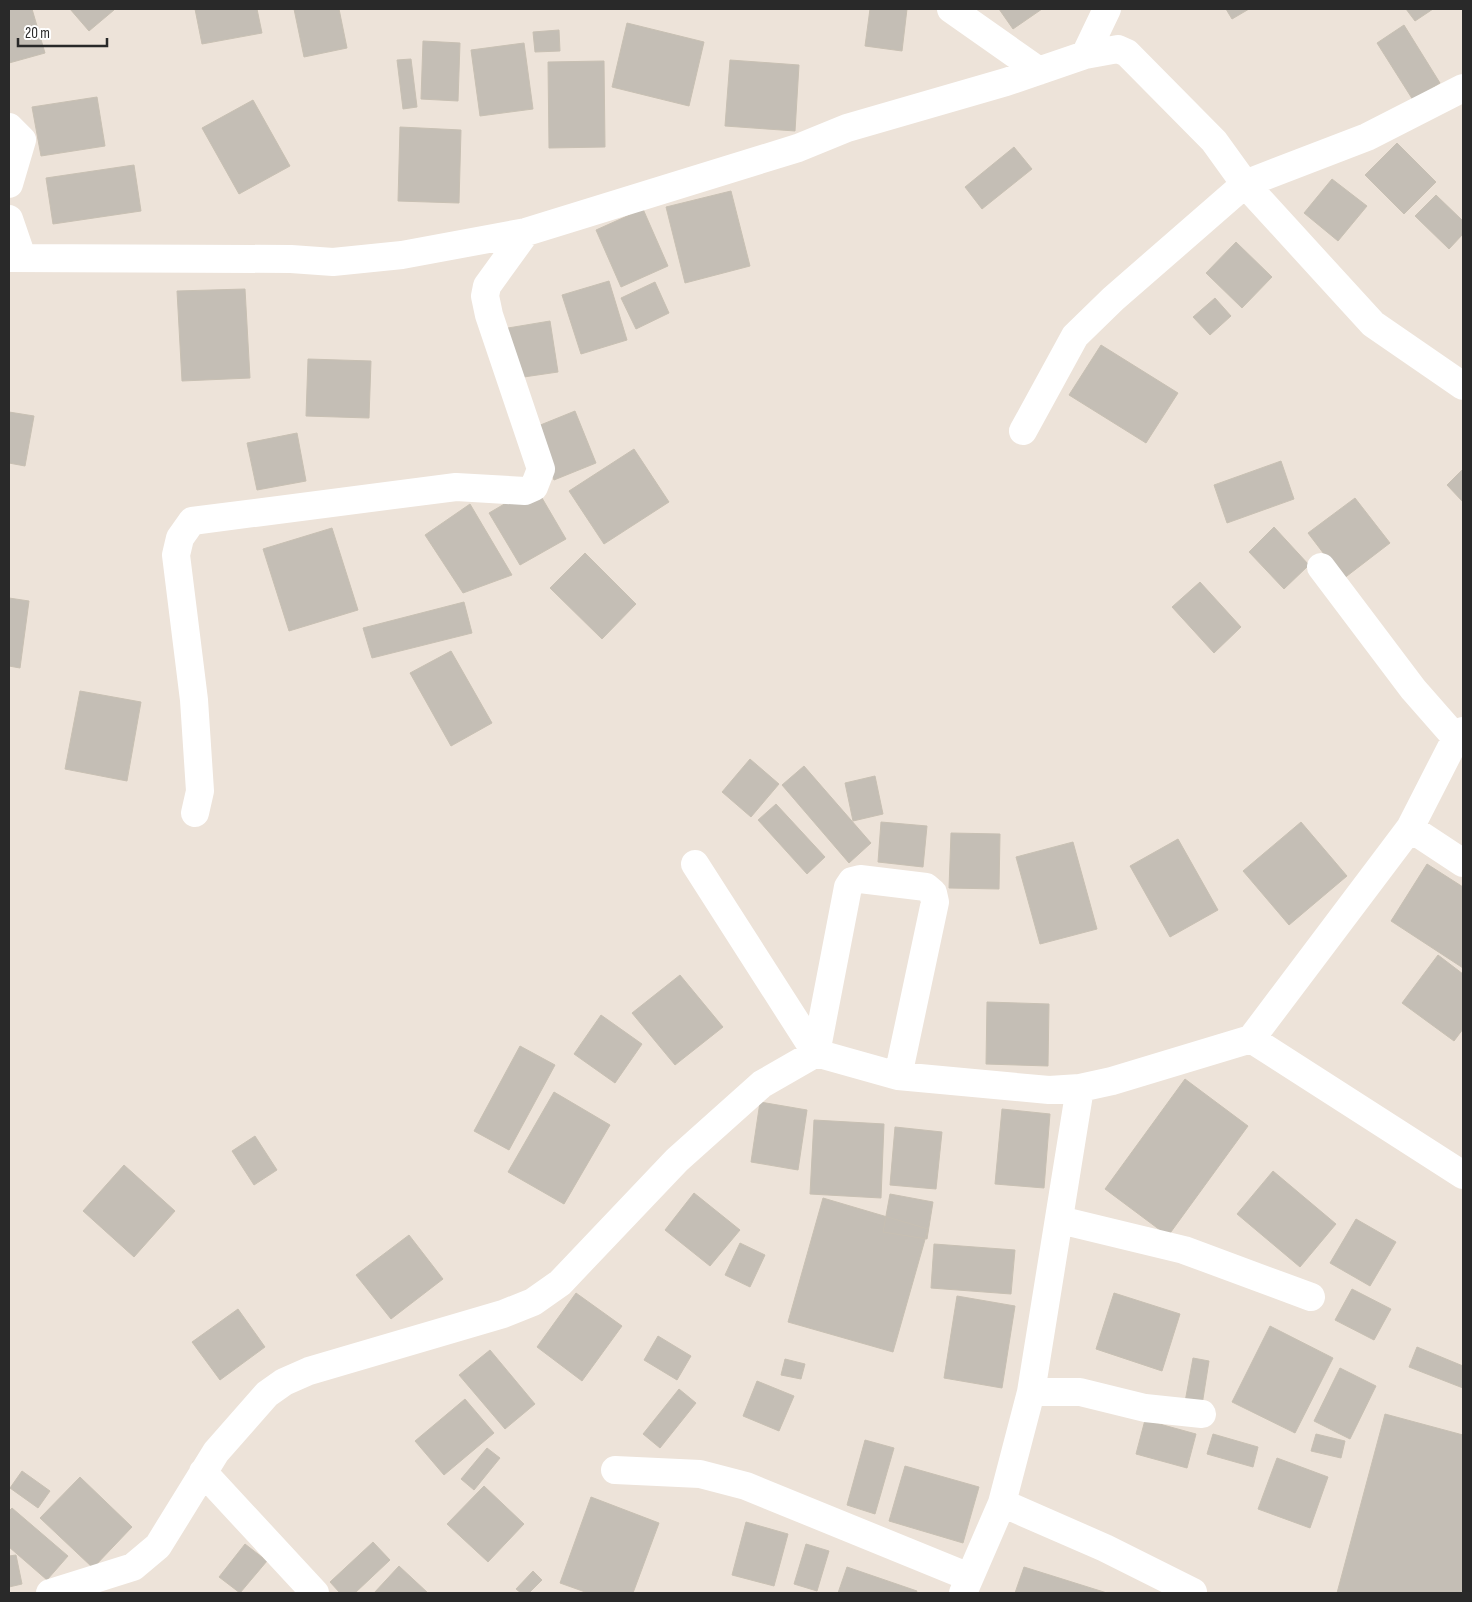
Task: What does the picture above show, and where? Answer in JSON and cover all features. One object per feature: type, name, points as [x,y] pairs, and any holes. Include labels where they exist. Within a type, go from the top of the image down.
[{"type":"street","points":[[951,9],[1039,71]]},
{"type":"street","points":[[1084,55],[1107,9]]},
{"type":"street","points":[[9,219],[16,258],[291,259],[333,262],[402,255],[526,232],[798,148],[847,128],[1039,71],[1084,55],[1118,49],[1127,53],[1214,141],[1246,184],[1373,324],[1463,386]]},
{"type":"street","points":[[1023,431],[1075,336],[1114,299],[1246,184],[1366,137],[1463,88]]},
{"type":"street","points":[[9,127],[22,140],[9,184]]},
{"type":"street","points":[[195,813],[200,791],[194,700],[176,555],[180,538],[192,521],[456,487],[526,491],[534,487],[541,469],[489,315],[485,296],[487,286],[496,271],[509,257],[526,232]]},
{"type":"street","points":[[696,864],[816,1053],[898,1076],[1049,1090],[1080,1088],[1112,1081],[1251,1039],[1410,828],[1460,734],[1413,689],[1321,567]]},
{"type":"street","points":[[1410,828],[1463,863]]},
{"type":"street","points":[[50,1593],[133,1567],[158,1546],[216,1452],[267,1394],[284,1382],[309,1371],[503,1314],[533,1302],[560,1283],[677,1160],[762,1084],[816,1053],[848,887],[852,881],[860,879],[926,887],[933,893],[935,902],[898,1076]]},
{"type":"street","points":[[1251,1039],[1463,1175]]},
{"type":"street","points":[[615,1470],[700,1474],[746,1486],[966,1585],[1002,1503],[1010,1479],[1031,1392],[1080,1088]]},
{"type":"street","points":[[1060,1220],[1184,1250],[1311,1297]]},
{"type":"street","points":[[1031,1392],[1080,1392],[1145,1408],[1202,1414]]},
{"type":"street","points":[[203,1472],[315,1593]]},
{"type":"street","points":[[1002,1503],[1105,1548],[1192,1592]]},
{"type":"building","points":[[9,9],[32,9],[45,53],[9,63]]},
{"type":"building","points":[[70,9],[113,9],[114,10],[89,31]]},
{"type":"building","points":[[195,9],[257,9],[262,33],[202,44]]},
{"type":"building","points":[[294,9],[339,9],[347,48],[304,57]]},
{"type":"building","points":[[870,9],[907,9],[902,51],[865,46]]},
{"type":"building","points":[[999,9],[1042,9],[1013,29]]},
{"type":"building","points":[[1226,9],[1249,9],[1232,19]]},
{"type":"building","points":[[1406,9],[1433,9],[1415,21]]},
{"type":"building","points":[[627,23],[704,42],[689,106],[612,87]]},
{"type":"building","points":[[1404,25],[1440,83],[1413,100],[1377,43]]},
{"type":"building","points":[[559,30],[560,51],[535,52],[533,32]]},
{"type":"building","points":[[423,41],[460,43],[458,101],[421,99]]},
{"type":"building","points":[[524,43],[533,109],[480,116],[471,50]]},
{"type":"building","points":[[411,59],[417,107],[403,109],[397,60]]},
{"type":"building","points":[[730,60],[799,65],[795,131],[725,126]]},
{"type":"building","points":[[604,61],[605,147],[549,148],[548,62]]},
{"type":"building","points":[[97,97],[105,146],[41,156],[32,107]]},
{"type":"building","points":[[253,100],[290,166],[239,194],[202,128]]},
{"type":"building","points":[[400,127],[461,130],[459,203],[398,201]]},
{"type":"building","points":[[1397,143],[1436,182],[1404,214],[1365,175]]},
{"type":"building","points":[[1014,147],[1032,169],[982,209],[965,187]]},
{"type":"building","points":[[134,165],[141,211],[53,224],[46,178]]},
{"type":"building","points":[[1332,179],[1367,206],[1338,241],[1304,213]]},
{"type":"building","points":[[731,191],[750,266],[685,283],[666,207]]},
{"type":"building","points":[[1436,195],[1463,221],[1463,234],[1449,249],[1415,216]]},
{"type":"building","points":[[643,209],[668,266],[621,287],[596,230]]},
{"type":"building","points":[[1236,242],[1272,277],[1242,308],[1206,273]]},
{"type":"building","points":[[609,281],[627,340],[581,354],[562,295]]},
{"type":"building","points":[[655,282],[669,313],[636,329],[621,298]]},
{"type":"building","points":[[245,289],[250,378],[182,381],[177,291]]},
{"type":"building","points":[[1215,298],[1231,316],[1210,335],[1193,317]]},
{"type":"building","points":[[550,321],[558,372],[510,379],[502,329]]},
{"type":"building","points":[[1101,345],[1178,393],[1146,443],[1069,395]]},
{"type":"building","points":[[308,359],[371,361],[369,418],[306,416]]},
{"type":"building","points":[[575,411],[596,463],[554,480],[533,428]]},
{"type":"building","points":[[9,412],[34,416],[25,466],[9,463]]},
{"type":"building","points":[[297,433],[306,481],[257,490],[247,443]]},
{"type":"building","points":[[634,449],[669,502],[604,544],[569,491]]},
{"type":"building","points":[[1281,461],[1294,499],[1227,523],[1214,485]]},
{"type":"building","points":[[1463,469],[1463,502],[1447,485]]},
{"type":"building","points":[[535,486],[566,539],[520,565],[489,513]]},
{"type":"building","points":[[1355,498],[1390,543],[1343,579],[1308,533]]},
{"type":"building","points":[[470,504],[512,575],[463,593],[425,535]]},
{"type":"building","points":[[1274,527],[1309,565],[1284,589],[1249,552]]},
{"type":"building","points":[[332,528],[358,610],[289,631],[263,549]]},
{"type":"building","points":[[585,553],[636,604],[602,639],[550,588]]},
{"type":"building","points":[[1200,582],[1241,627],[1214,653],[1172,607]]},
{"type":"building","points":[[9,598],[29,601],[20,668],[9,666]]},
{"type":"building","points":[[464,602],[472,633],[372,658],[363,628]]},
{"type":"building","points":[[451,651],[492,723],[451,746],[410,673]]},
{"type":"building","points":[[80,691],[141,702],[127,781],[65,769]]},
{"type":"building","points":[[750,759],[779,784],[751,817],[722,792]]},
{"type":"building","points":[[804,766],[871,843],[849,863],[782,785]]},
{"type":"building","points":[[875,776],[883,814],[853,821],[845,783]]},
{"type":"building","points":[[776,804],[825,857],[807,874],[758,820]]},
{"type":"building","points":[[881,822],[927,826],[923,867],[878,862]]},
{"type":"building","points":[[1301,822],[1347,876],[1289,925],[1243,871]]},
{"type":"building","points":[[951,833],[1000,834],[999,889],[949,888]]},
{"type":"building","points":[[1178,839],[1218,910],[1170,937],[1130,866]]},
{"type":"building","points":[[1073,842],[1097,929],[1040,944],[1016,857]]},
{"type":"building","points":[[1427,864],[1463,887],[1463,968],[1391,921]]},
{"type":"building","points":[[1438,955],[1463,974],[1463,1029],[1454,1041],[1402,1003]]},
{"type":"building","points":[[680,975],[723,1027],[675,1065],[632,1013]]},
{"type":"building","points":[[987,1002],[1049,1004],[1048,1066],[986,1064]]},
{"type":"building","points":[[601,1015],[642,1044],[615,1083],[574,1054]]},
{"type":"building","points":[[520,1046],[555,1065],[509,1150],[474,1131]]},
{"type":"building","points":[[1185,1079],[1248,1126],[1168,1236],[1105,1189]]},
{"type":"building","points":[[554,1092],[610,1125],[564,1204],[508,1172]]},
{"type":"building","points":[[760,1102],[807,1110],[798,1170],[751,1162]]},
{"type":"building","points":[[1002,1109],[1050,1114],[1044,1188],[995,1184]]},
{"type":"building","points":[[814,1120],[884,1124],[881,1198],[810,1194]]},
{"type":"building","points":[[895,1127],[942,1132],[936,1189],[890,1185]]},
{"type":"building","points":[[255,1136],[277,1170],[254,1185],[232,1151]]},
{"type":"building","points":[[124,1165],[175,1211],[134,1257],[83,1211]]},
{"type":"building","points":[[1273,1171],[1336,1224],[1300,1267],[1237,1214]]},
{"type":"building","points":[[694,1193],[740,1230],[710,1266],[665,1230]]},
{"type":"building","points":[[890,1194],[933,1202],[927,1239],[883,1232]]},
{"type":"building","points":[[823,1198],[928,1229],[893,1352],[788,1322]]},
{"type":"building","points":[[1356,1219],[1396,1242],[1370,1286],[1330,1263]]},
{"type":"building","points":[[409,1235],[443,1279],[391,1319],[356,1275]]},
{"type":"building","points":[[740,1243],[765,1255],[750,1287],[725,1275]]},
{"type":"building","points":[[934,1244],[1015,1250],[1011,1294],[931,1288]]},
{"type":"building","points":[[1352,1289],[1391,1309],[1374,1340],[1335,1320]]},
{"type":"building","points":[[576,1293],[622,1326],[582,1381],[537,1347]]},
{"type":"building","points":[[1114,1293],[1180,1314],[1162,1371],[1096,1349]]},
{"type":"building","points":[[957,1296],[1015,1306],[1002,1388],[944,1378]]},
{"type":"building","points":[[238,1309],[265,1347],[220,1380],[192,1342]]},
{"type":"building","points":[[1270,1326],[1333,1358],[1295,1433],[1232,1402]]},
{"type":"building","points":[[658,1336],[691,1356],[677,1380],[644,1360]]},
{"type":"building","points":[[1417,1347],[1463,1366],[1463,1388],[1409,1367]]},
{"type":"building","points":[[490,1350],[535,1404],[505,1429],[459,1375]]},
{"type":"building","points":[[1193,1358],[1209,1361],[1202,1405],[1185,1402]]},
{"type":"building","points":[[785,1359],[805,1364],[801,1379],[781,1375]]},
{"type":"building","points":[[1340,1368],[1376,1386],[1350,1439],[1314,1421]]},
{"type":"building","points":[[757,1381],[794,1396],[779,1431],[743,1416]]},
{"type":"building","points":[[679,1389],[696,1403],[660,1448],[643,1434]]},
{"type":"building","points":[[465,1399],[494,1433],[444,1475],[415,1441]]},
{"type":"building","points":[[1385,1414],[1463,1435],[1463,1593],[1337,1593]]},
{"type":"building","points":[[1145,1420],[1196,1434],[1187,1468],[1136,1454]]},
{"type":"building","points":[[1213,1434],[1258,1447],[1253,1467],[1207,1454]]},
{"type":"building","points":[[1316,1434],[1345,1441],[1341,1458],[1311,1451]]},
{"type":"building","points":[[865,1440],[894,1448],[875,1514],[847,1505]]},
{"type":"building","points":[[487,1448],[500,1458],[474,1490],[461,1479]]},
{"type":"building","points":[[1277,1458],[1328,1477],[1310,1528],[1258,1509]]},
{"type":"building","points":[[905,1466],[979,1487],[963,1543],[889,1521]]},
{"type":"building","points":[[22,1471],[50,1491],[38,1508],[10,1488]]},
{"type":"building","points":[[80,1477],[132,1527],[93,1568],[40,1518]]},
{"type":"building","points":[[484,1486],[524,1524],[488,1562],[447,1524]]},
{"type":"building","points":[[591,1497],[659,1523],[633,1593],[588,1593],[560,1583]]},
{"type":"building","points":[[12,1508],[68,1556],[47,1580],[9,1547],[9,1511]]},
{"type":"building","points":[[746,1522],[788,1534],[774,1586],[732,1575]]},
{"type":"building","points":[[373,1542],[390,1560],[355,1593],[340,1593],[330,1582]]},
{"type":"building","points":[[245,1544],[267,1561],[240,1593],[219,1577]]},
{"type":"building","points":[[806,1544],[829,1551],[817,1591],[794,1584]]},
{"type":"building","points":[[16,1555],[22,1584],[9,1587],[9,1556]]},
{"type":"building","points":[[399,1566],[428,1593],[374,1593]]},
{"type":"building","points":[[847,1567],[917,1591],[916,1593],[838,1593]]},
{"type":"building","points":[[1024,1567],[1107,1593],[1015,1593]]},
{"type":"building","points":[[533,1571],[542,1580],[529,1593],[521,1593],[516,1589]]}]
